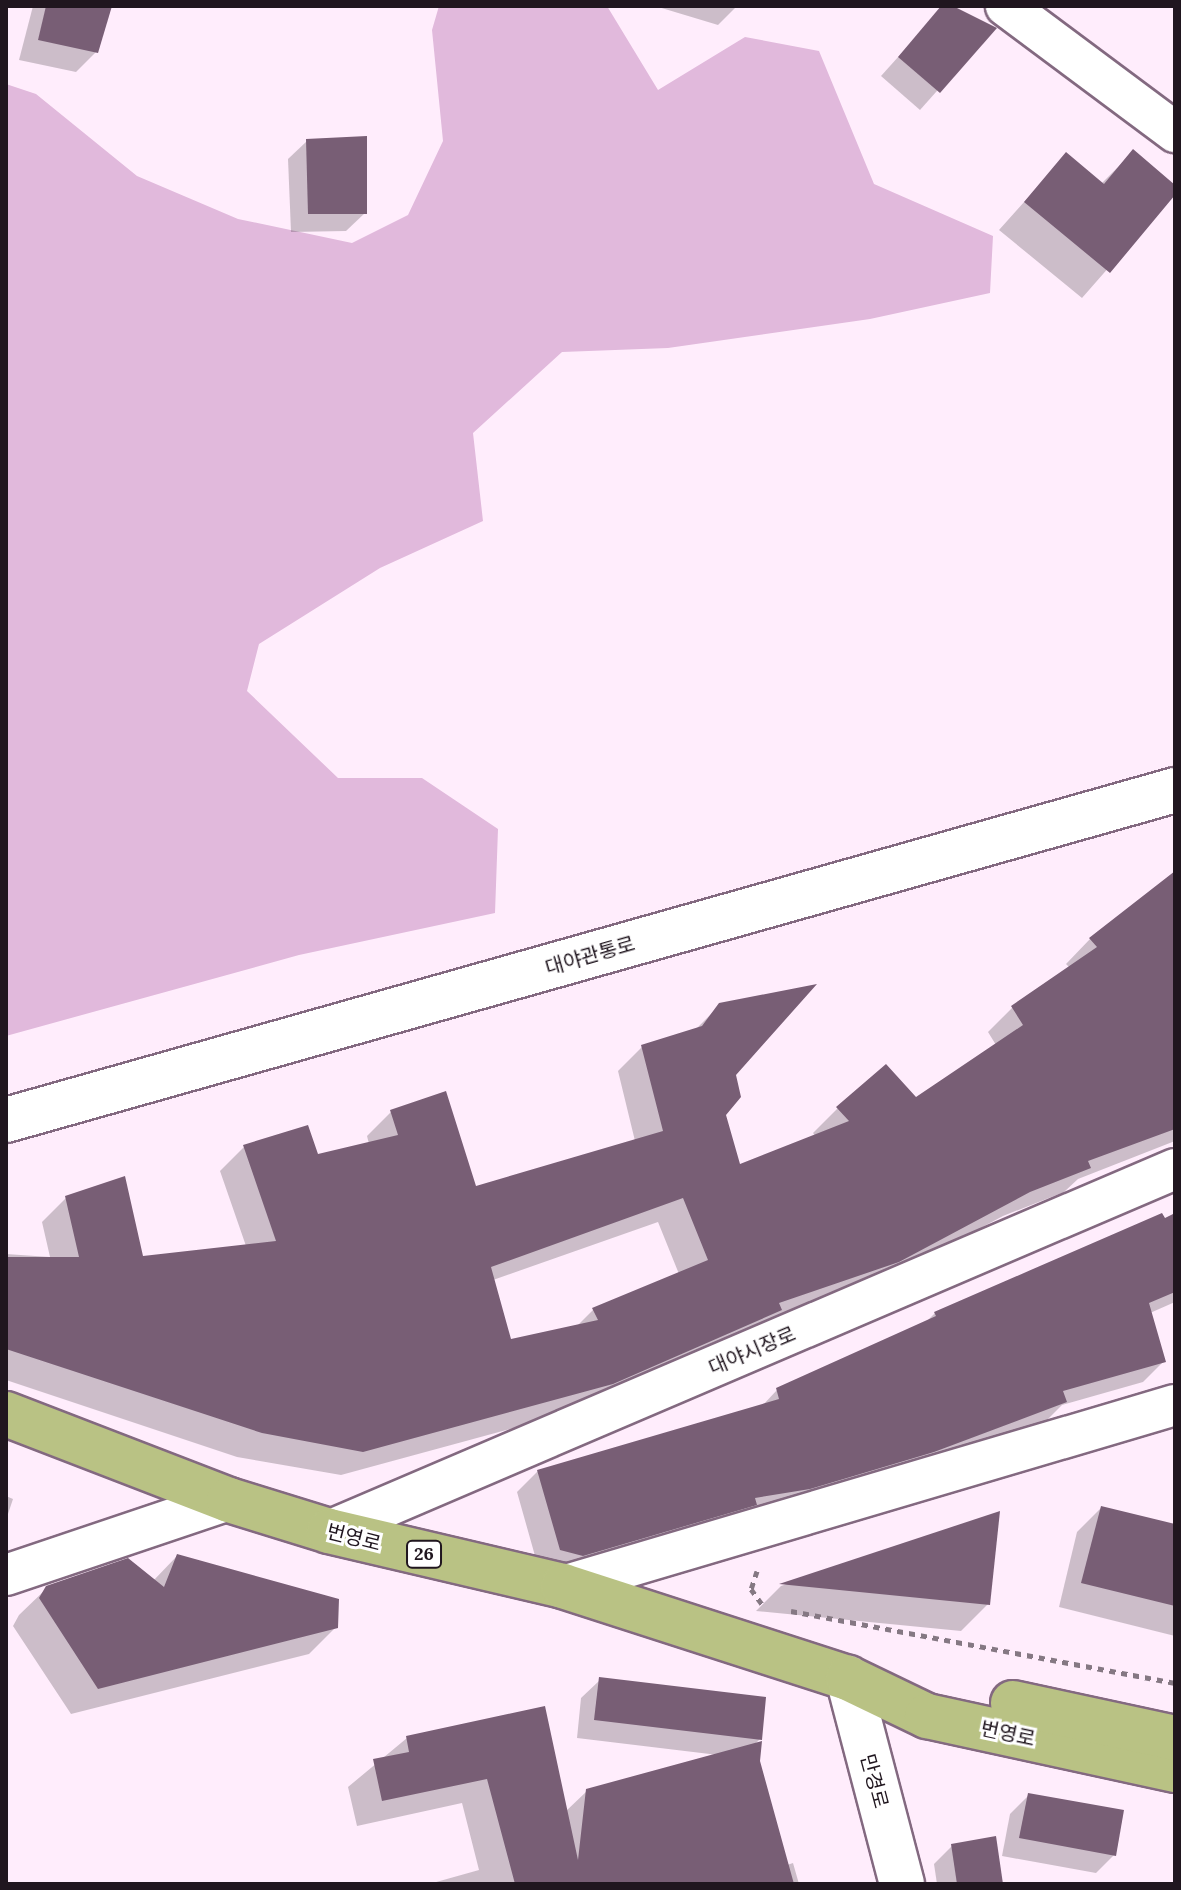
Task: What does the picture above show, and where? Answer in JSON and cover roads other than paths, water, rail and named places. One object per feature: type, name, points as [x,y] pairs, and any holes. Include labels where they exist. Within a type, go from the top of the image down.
[{"type":"main road","name":"대야관통로","points":[[6,1120],[1175,790]]},
{"type":"main road","name":"번영로","points":[[6,1414],[229,1500],[329,1531],[563,1586],[848,1678],[927,1716],[1175,1770]]},
{"type":"main road","name":"번영로","points":[[848,1678],[938,1687],[1175,1738]]},
{"type":"main road","name":"만경로","points":[[848,1678],[902,1884]]},
{"type":"street","points":[[1006,6],[1175,132]]},
{"type":"street","name":"대야시장로","points":[[329,1531],[1175,1169]]},
{"type":"street","points":[[563,1586],[1175,1405]]},
{"type":"street","points":[[6,1575],[229,1500]]}]
